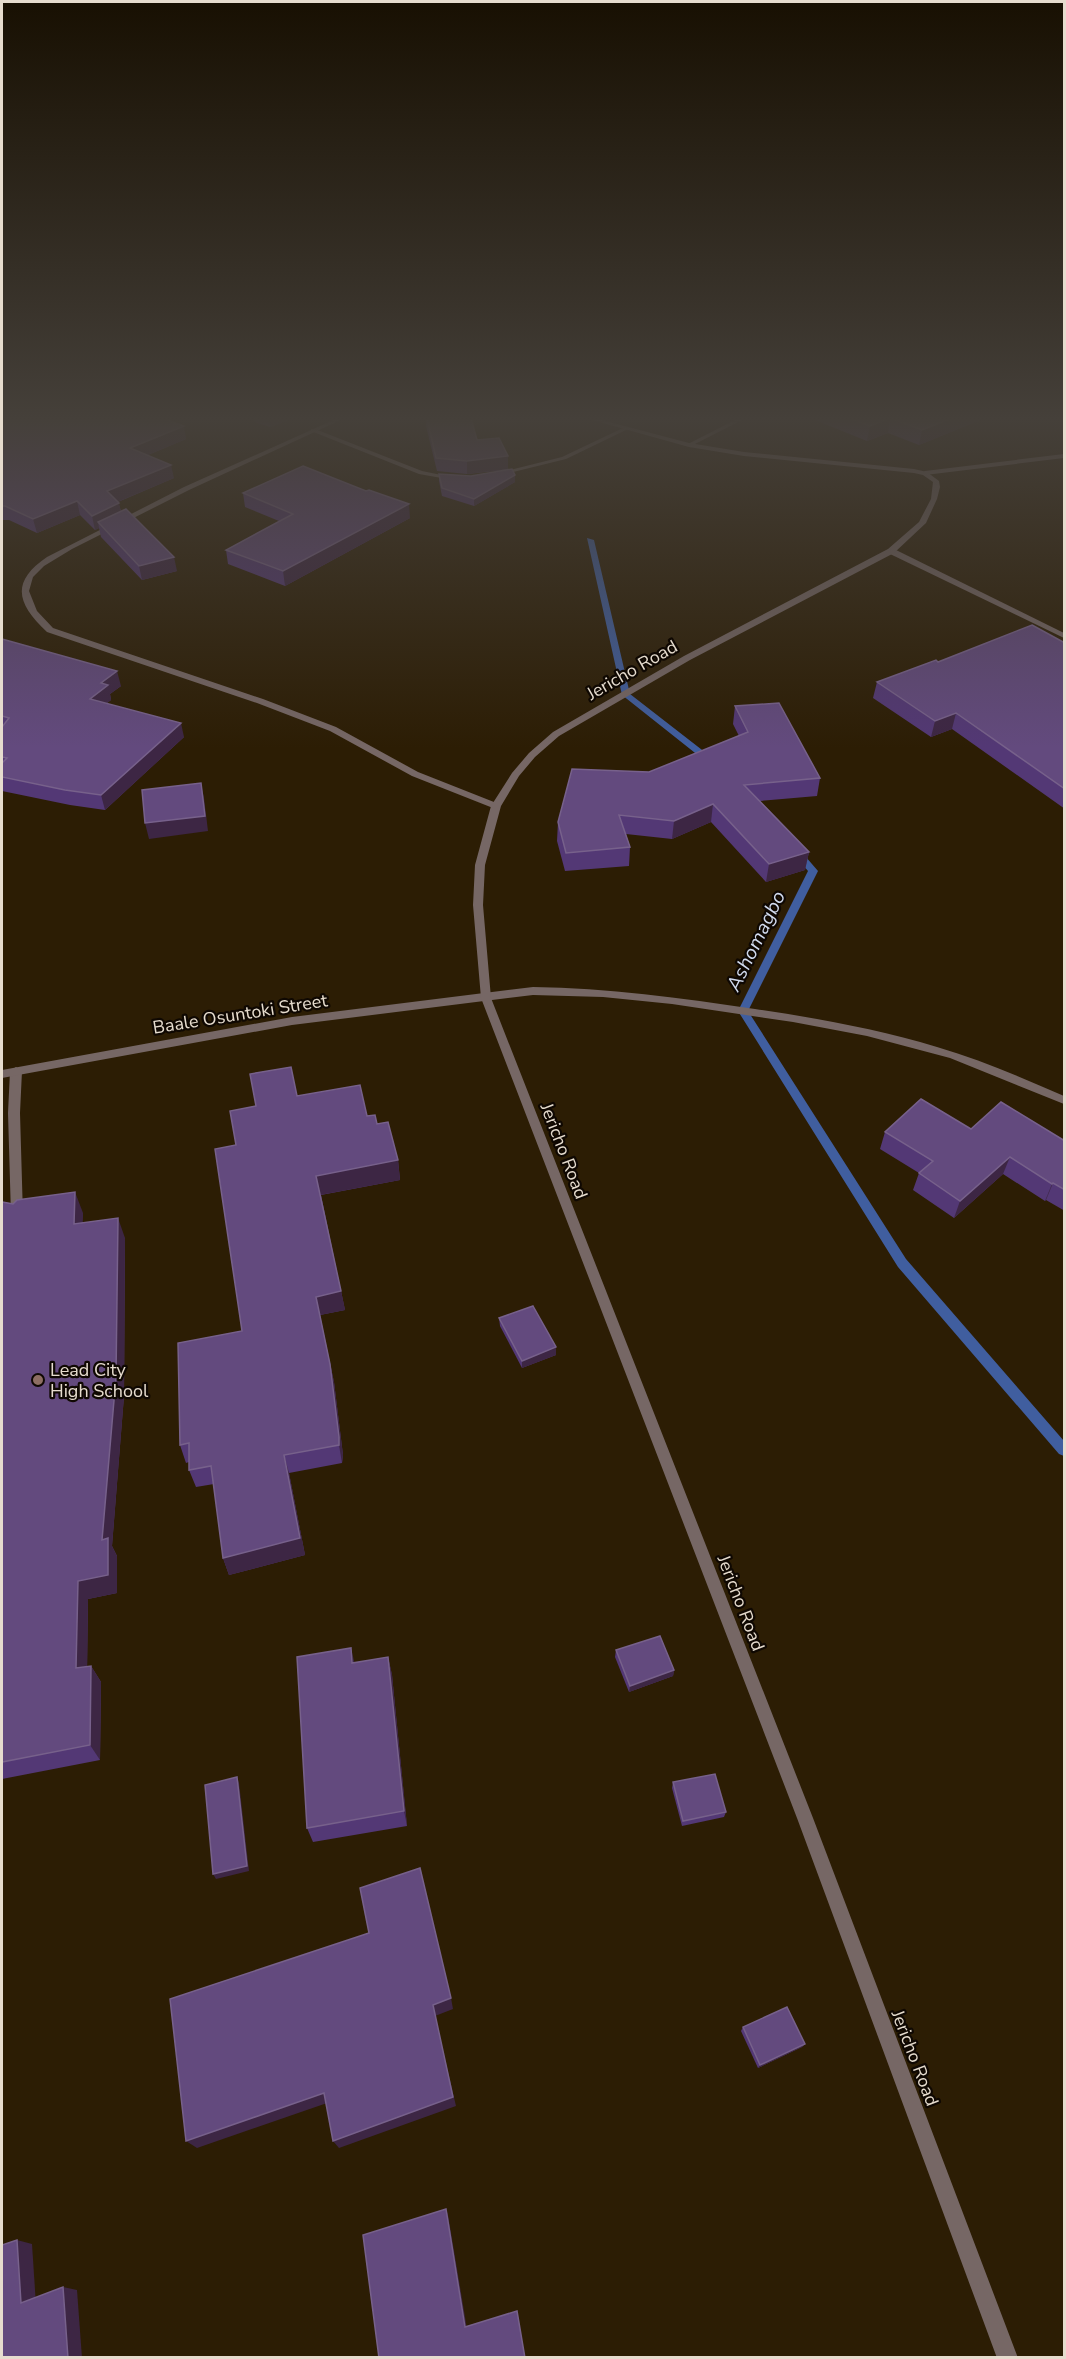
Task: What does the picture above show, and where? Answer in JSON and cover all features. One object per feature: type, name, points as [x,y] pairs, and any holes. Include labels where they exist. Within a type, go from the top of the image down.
[{"type":"street","points":[[110,528],[40,566],[30,575],[25,588],[27,602],[38,620],[50,630],[238,693],[333,729],[415,774],[496,806]]},
{"type":"street","name":"Jericho Road","points":[[916,528],[891,551],[687,658],[556,734],[521,768],[496,806],[480,865],[477,905],[486,998],[792,1785],[1008,2358]]},
{"type":"street","points":[[891,551],[1065,636]]},
{"type":"street","name":"Baale Osuntoki Street","points":[[2,1074],[292,1021],[533,991],[569,991],[665,999],[835,1026],[916,1045],[1001,1072],[1065,1100]]},
{"type":"street","points":[[16,1071],[14,1113],[18,1220]]},
{"type":"building","points":[[104,528],[145,528],[174,557],[139,566]]},
{"type":"building","points":[[267,528],[364,528],[283,571],[226,550]]},
{"type":"building","points":[[1032,625],[1065,643],[1065,789],[956,713],[935,721],[877,682],[936,660],[938,662]]},
{"type":"building","points":[[2,639],[117,671],[101,683],[108,685],[90,699],[181,723],[101,795],[2,777],[2,763],[7,758],[2,757],[2,727],[9,718],[2,716]]},
{"type":"building","points":[[779,703],[820,778],[744,785],[809,852],[769,864],[713,804],[674,821],[619,815],[630,847],[566,853],[558,822],[572,769],[649,772],[748,732],[735,706]]},
{"type":"building","points":[[201,783],[205,816],[145,823],[142,790]]},
{"type":"building","points":[[291,1067],[297,1096],[360,1085],[367,1116],[375,1115],[377,1124],[388,1122],[398,1160],[316,1176],[341,1291],[316,1297],[330,1364],[339,1445],[284,1455],[300,1538],[223,1558],[211,1466],[189,1470],[189,1443],[180,1445],[178,1343],[242,1331],[215,1149],[236,1145],[230,1111],[256,1106],[250,1074]]},
{"type":"building","points":[[921,1099],[971,1129],[1001,1102],[1065,1141],[1065,1190],[1010,1157],[960,1201],[919,1173],[933,1161],[885,1132]]},
{"type":"building","points":[[75,1192],[74,1224],[118,1218],[116,1377],[102,1540],[108,1538],[108,1575],[78,1581],[76,1668],[91,1666],[90,1745],[2,1762],[2,1202],[13,1204],[17,1200]]},
{"type":"building","points":[[533,1306],[556,1347],[522,1361],[499,1318]]},
{"type":"building","points":[[660,1636],[674,1670],[630,1686],[616,1650]]},
{"type":"building","points":[[351,1648],[352,1663],[388,1657],[404,1811],[307,1828],[297,1657]]},
{"type":"building","points":[[715,1774],[726,1812],[683,1821],[673,1782]]},
{"type":"building","points":[[237,1777],[247,1866],[213,1874],[205,1785]]},
{"type":"building","points":[[420,1868],[451,1998],[433,2005],[453,2097],[333,2141],[324,2093],[186,2141],[170,1999],[369,1933],[360,1888]]},
{"type":"building","points":[[787,2007],[805,2044],[760,2065],[743,2027]]},
{"type":"building","points":[[446,2209],[465,2327],[517,2311],[525,2358],[379,2358],[363,2235]]},
{"type":"building","points":[[17,2240],[21,2303],[63,2287],[68,2358],[2,2358],[2,2245]]},
{"type":"waterway","name":"Ashomagbo","points":[[590,540],[626,695],[712,762]]},
{"type":"waterway","name":"Ashomagbo","points":[[796,851],[813,871],[743,1011],[902,1263],[1064,1450]]},
{"type":"place","name":"Lead City High School","points":[[38,1380]]}]
